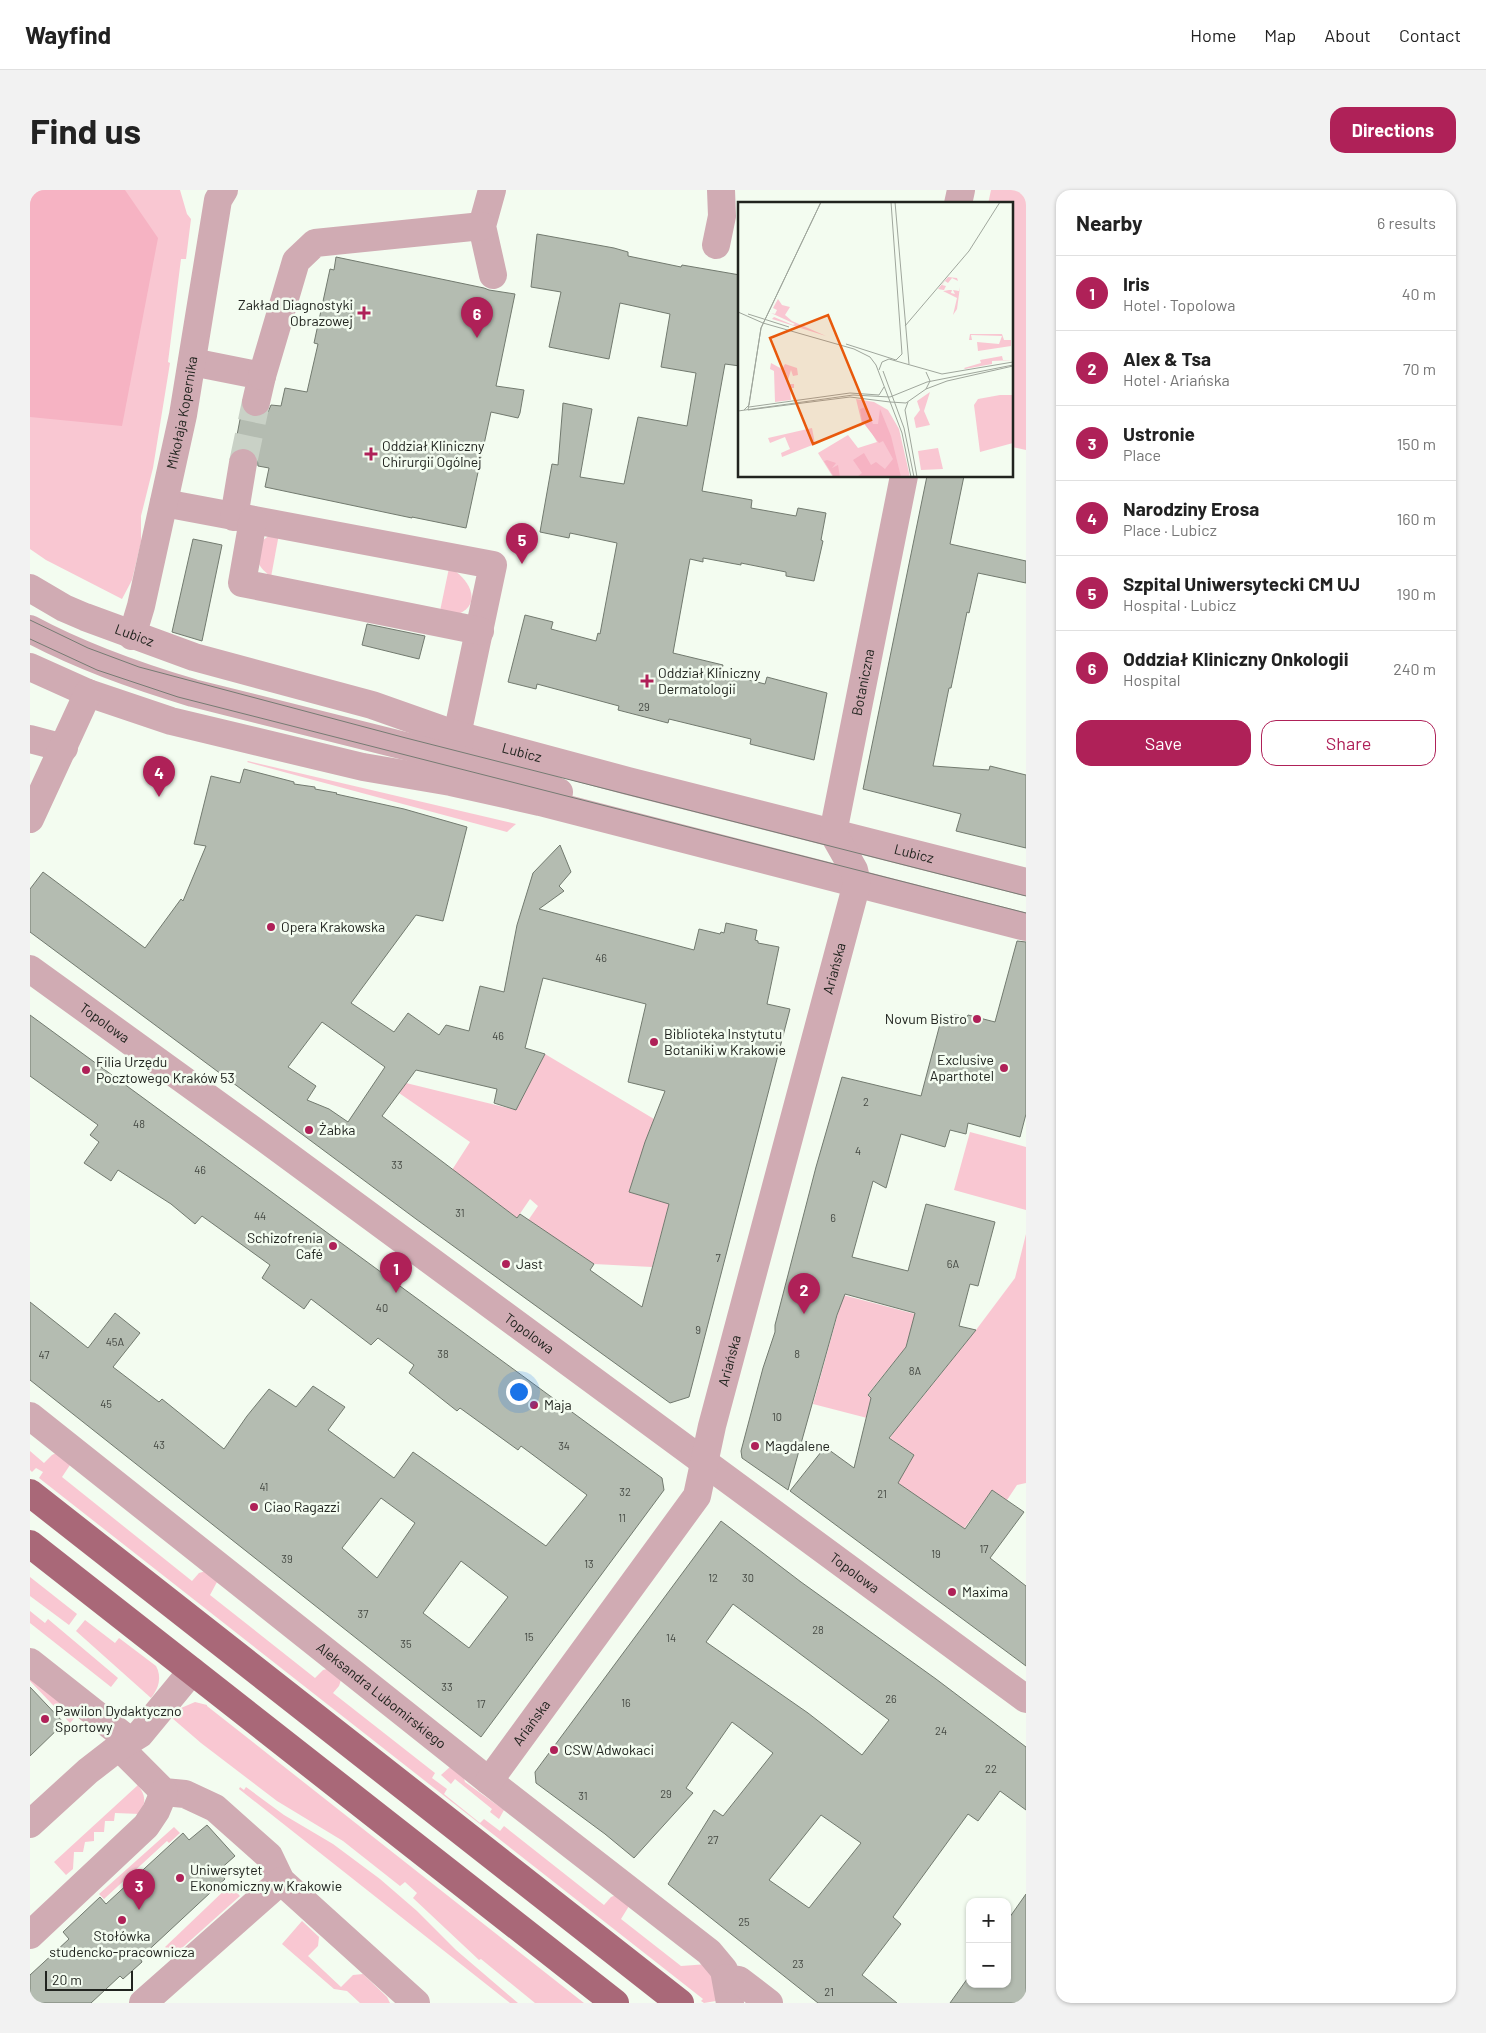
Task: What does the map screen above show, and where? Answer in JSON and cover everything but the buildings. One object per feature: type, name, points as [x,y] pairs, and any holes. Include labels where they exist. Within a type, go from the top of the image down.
[{"type":"main road","points":[[30,1492],[680,2003]]},
{"type":"main road","points":[[30,1544],[615,2003]]},
{"type":"street","name":"Mikołaja Kopernika","points":[[132,636],[142,606],[164,503],[192,362],[218,200],[224,190]]},
{"type":"street","points":[[492,190],[482,226],[493,275]]},
{"type":"street","points":[[716,246],[722,216],[721,190]]},
{"type":"street","points":[[256,402],[296,261],[315,243],[482,226]]},
{"type":"street","points":[[192,362],[262,376]]},
{"type":"street","points":[[243,463],[242,583],[480,631]]},
{"type":"street","name":"Botaniczna","points":[[833,833],[904,478]]},
{"type":"street","points":[[164,503],[493,565],[457,735]]},
{"type":"street","name":"Lubicz","points":[[30,588],[64,608],[132,636],[194,657],[372,705],[457,735],[628,781],[1026,882]]},
{"type":"street","points":[[30,629],[106,665],[193,693],[505,771],[677,837]]},
{"type":"street","points":[[30,667],[88,693],[181,723],[363,767],[475,787],[1026,927]]},
{"type":"street","points":[[30,819],[88,693]]},
{"type":"street","points":[[30,739],[64,748]]},
{"type":"street","points":[[505,771],[628,781]]},
{"type":"street","points":[[833,833],[854,870],[857,883]]},
{"type":"street","name":"Ariańska","points":[[489,1781],[697,1496],[704,1462],[857,883]]},
{"type":"street","name":"Topolowa","points":[[30,969],[256,1132],[1026,1700]]},
{"type":"street","name":"Aleksandra Lubomirskiego","points":[[30,1416],[489,1781],[709,1952],[722,1966],[728,1991]]},
{"type":"street","points":[[30,1662],[124,1744],[164,1792],[185,1794],[215,1808],[270,1856],[281,1881],[416,2003]]},
{"type":"street","points":[[30,1824],[88,1771],[140,1734],[192,1671]]},
{"type":"street","points":[[30,1935],[146,1826],[156,1811],[164,1792]]},
{"type":"street","points":[[143,2003],[281,1881]]},
{"type":"street","name":"Aleksandra Lubomirskiego","points":[[728,1991],[739,1980],[769,2003]]},
{"type":"shaded area","points":[[30,190],[180,190],[187,214],[191,219],[186,259],[181,259],[168,362],[170,363],[153,468],[141,516],[141,542],[132,580],[122,599],[46,560],[30,549]]},
{"type":"shaded area","points":[[30,190],[125,190],[158,238],[122,426],[30,417]]},
{"type":"shaded area","points":[[991,190],[1026,190],[1026,450],[1014,447],[1014,202],[988,202]]},
{"type":"shaded area","points":[[279,534],[271,577],[262,569],[258,562],[259,543],[270,535]]},
{"type":"shaded area","points":[[449,568],[467,583],[472,597],[466,609],[458,614],[440,611]]},
{"type":"shaded area","points":[[248,761],[516,824],[507,832]]},
{"type":"shaded area","points":[[545,1054],[654,1119],[629,1192],[669,1204],[652,1267],[594,1264],[527,1222],[538,1206],[530,1199],[517,1218],[452,1170],[470,1142],[399,1093],[406,1083],[516,1110]]},
{"type":"shaded area","points":[[970,1132],[1026,1147],[1026,1210],[954,1190]]},
{"type":"shaded area","points":[[1026,1234],[1026,1483],[1017,1485],[1007,1500],[992,1490],[963,1530],[890,1477],[908,1466],[914,1455],[890,1438],[898,1426],[813,1404],[843,1295],[915,1314],[910,1342],[907,1342],[906,1347],[868,1394],[876,1402],[876,1405],[909,1414],[1015,1278]]},
{"type":"shaded area","points":[[30,1451],[44,1463],[58,1452],[70,1465],[62,1477],[192,1581],[199,1573],[206,1571],[217,1582],[210,1595],[315,1678],[323,1670],[327,1669],[341,1680],[333,1693],[435,1773],[432,1778],[447,1789],[444,1794],[480,1823],[484,1819],[500,1831],[504,1826],[604,1905],[611,1897],[616,1895],[629,1906],[621,1919],[681,1966],[708,1964],[711,1967],[716,2001],[704,2003],[701,2001],[703,1999],[39,1478],[43,1472],[36,1468],[32,1472],[30,1470]]},
{"type":"shaded area","points":[[30,1577],[77,1614],[69,1625],[30,1596]]},
{"type":"shaded area","points":[[30,1611],[45,1623],[48,1619],[118,1678],[111,1687],[30,1623]]},
{"type":"shaded area","points":[[85,1620],[115,1643],[119,1638],[156,1666],[159,1682],[151,1698],[76,1631]]},
{"type":"shaded area","points":[[30,1671],[80,1712],[70,1723],[30,1681]]},
{"type":"shaded area","points":[[195,1702],[207,1705],[584,2003],[535,2003],[481,1959],[479,1960],[413,1898],[417,1893],[405,1882],[400,1886],[343,1841],[277,1801],[201,1743],[172,1718],[181,1708]]},
{"type":"shaded area","points":[[450,1767],[463,1775],[465,1782],[504,1810],[499,1819],[490,1812],[492,1809],[455,1779],[451,1784],[441,1775]]},
{"type":"shaded area","points":[[138,1785],[143,1792],[144,1799],[140,1814],[115,1813],[114,1821],[105,1821],[104,1832],[94,1832],[94,1841],[85,1842],[83,1852],[74,1852],[73,1869],[66,1875],[54,1862]]},
{"type":"shaded area","points":[[240,1787],[244,1790],[246,1787],[284,1815],[333,1844],[380,1879],[417,1911],[456,1950],[518,2003],[510,2003],[239,1789]]},
{"type":"shaded area","points":[[174,1827],[180,1833],[169,1843],[167,1841],[104,1899],[99,1894]]},
{"type":"shaded area","points":[[230,1885],[240,1896],[173,1956],[165,1947]]},
{"type":"shaded area","points":[[302,1921],[319,1937],[318,1946],[308,1956],[341,1987],[353,1975],[363,1974],[387,1997],[390,2003],[360,2003],[347,1991],[334,1989],[282,1944]]},
{"type":"tunnel","points":[[243,463],[256,402]]},
{"type":"tram line","points":[[30,620],[88,648],[139,667],[406,738],[1026,896]]},
{"type":"tram line","points":[[30,639],[97,670],[178,697],[1026,913]]},
{"type":"place","name":"Zakład Diagnostyki Obrazowej","points":[[364,313]]},
{"type":"place","name":"Oddział Kliniczny Onkologii","points":[[477,338]]},
{"type":"place","name":"Oddział Kliniczny Chirurgii Ogólnej","points":[[371,454]]},
{"type":"place","name":"Szpital Uniwersytecki CM UJ","points":[[522,564]]},
{"type":"place","name":"Oddział Kliniczny Dermatologii","points":[[647,681]]},
{"type":"place","name":"Narodziny Erosa","points":[[159,797]]},
{"type":"place","name":"Opera Krakowska","points":[[271,927]]},
{"type":"place","name":"Novum Bistro","points":[[977,1019]]},
{"type":"place","name":"Biblioteka Instytutu Botaniki w Krakowie","points":[[654,1042]]},
{"type":"place","name":"Exclusive Aparthotel","points":[[1004,1068]]},
{"type":"place","name":"Filia Urzędu Pocztowego Kraków 53","points":[[86,1070]]},
{"type":"place","name":"Żabka","points":[[309,1130]]},
{"type":"place","name":"Schizofrenia Café","points":[[333,1246]]},
{"type":"place","name":"Jast","points":[[506,1264]]},
{"type":"place","name":"Iris","points":[[396,1293]]},
{"type":"place","name":"Alex & Tsa","points":[[804,1314]]},
{"type":"place","name":"Maja","points":[[534,1405]]},
{"type":"place","name":"Magdalene","points":[[755,1446]]},
{"type":"place","name":"Ciao Ragazzi","points":[[254,1507]]},
{"type":"place","name":"Maxima","points":[[952,1592]]},
{"type":"place","name":"Pawilon Dydaktyczno Sportowy","points":[[45,1719]]},
{"type":"place","name":"CSW Adwokaci","points":[[554,1750]]},
{"type":"place","name":"Uniwersytet Ekonomiczny w Krakowie","points":[[180,1878]]},
{"type":"place","name":"Ustronie","points":[[139,1910]]},
{"type":"place","name":"Stołówka studencko-pracownicza","points":[[122,1920]]}]
